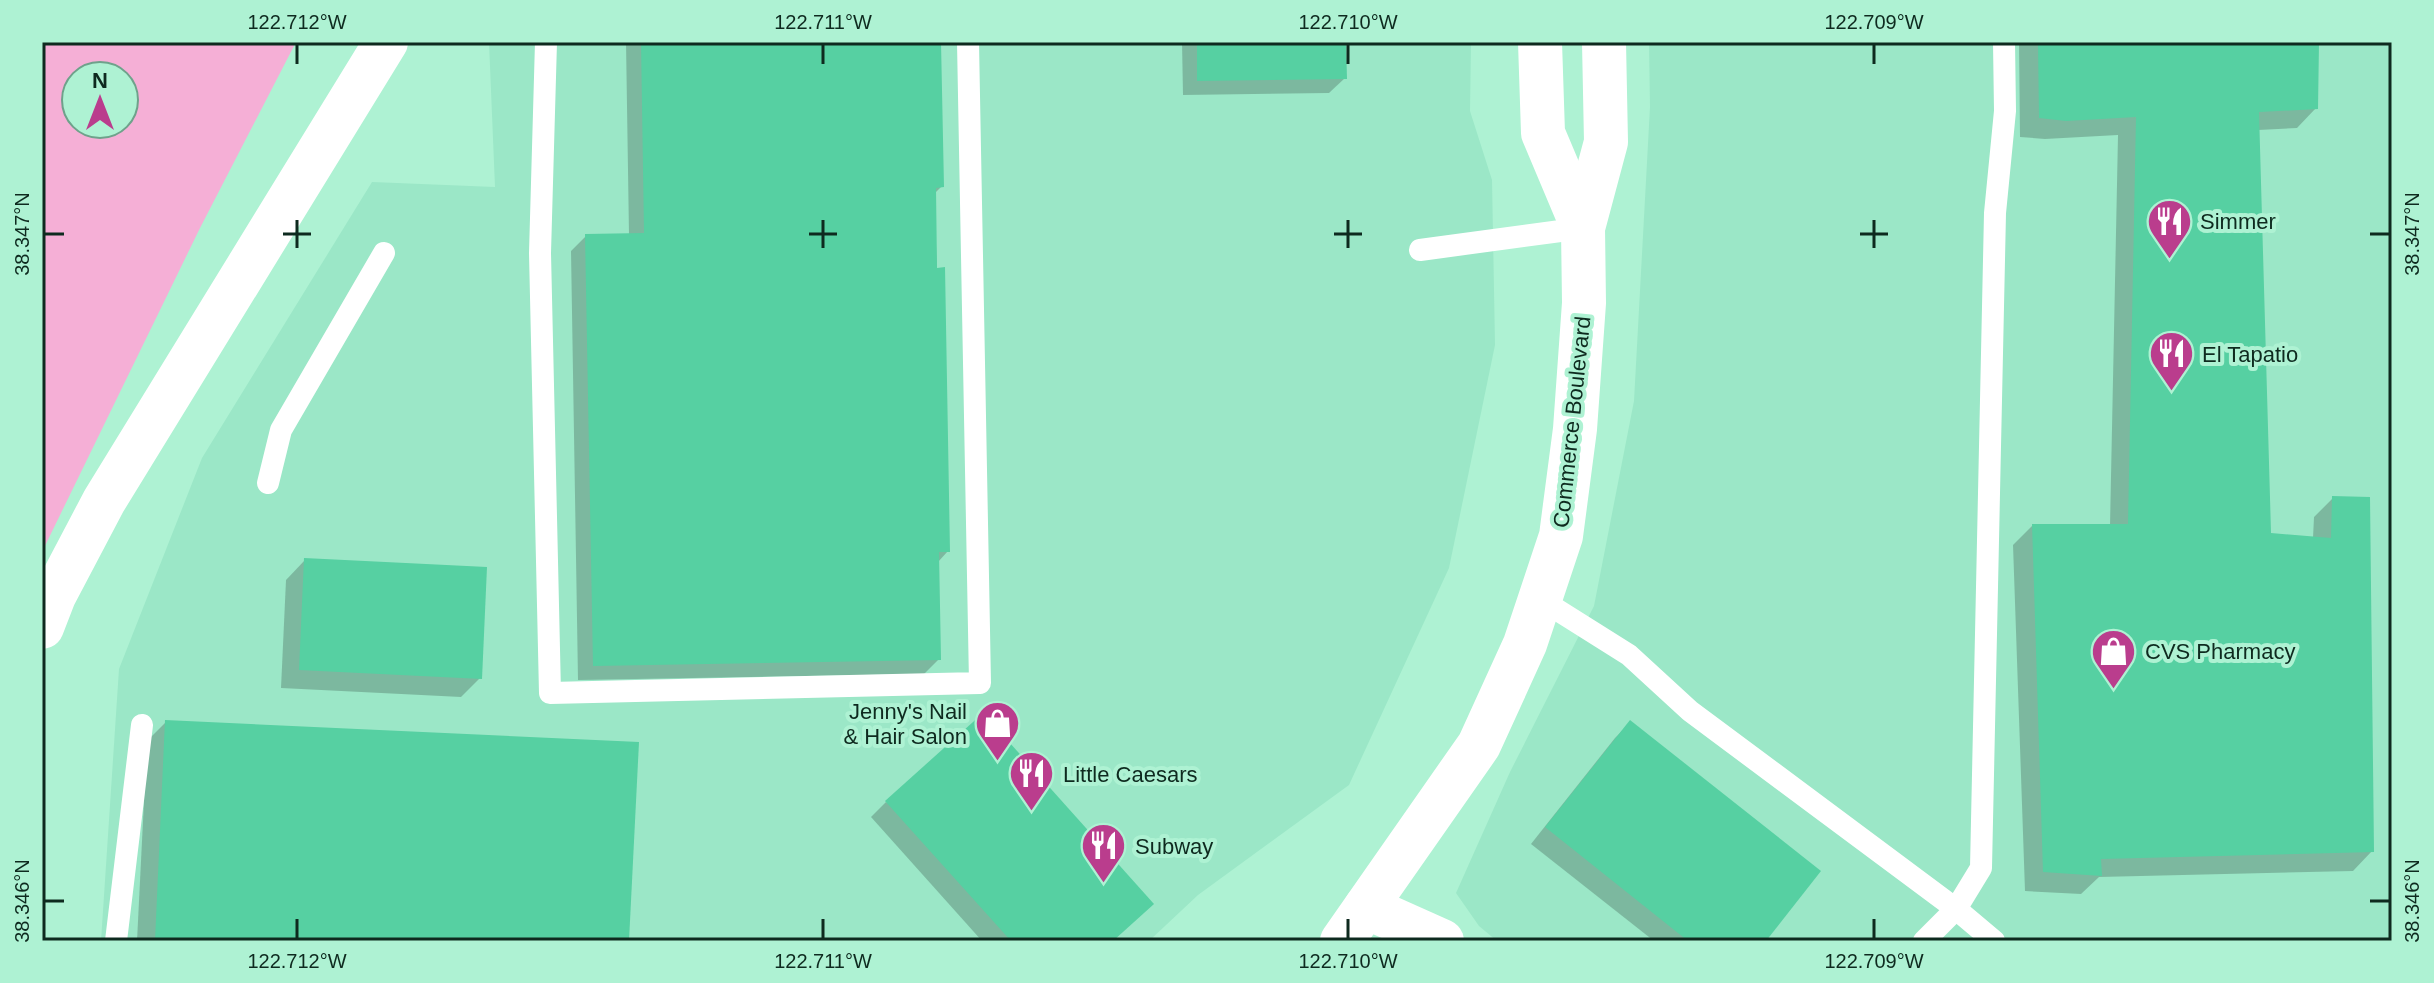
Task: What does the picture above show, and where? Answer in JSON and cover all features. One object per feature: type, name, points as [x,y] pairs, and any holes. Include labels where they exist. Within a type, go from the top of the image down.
[{"type":"main road","points":[[42,627],[54,596],[104,501],[386,42]]},
{"type":"main road","name":"Commerce Boulevard","points":[[1540,42],[1543,133],[1583,228]]},
{"type":"main road","name":"Commerce Boulevard","points":[[1354,924],[1479,745],[1525,644],[1561,536],[1575,429],[1584,303],[1583,228],[1606,142],[1604,42]]},
{"type":"main road","points":[[1354,924],[1396,941]]},
{"type":"main road","points":[[1354,924],[1442,941]]},
{"type":"lane","points":[[546,42],[540,253],[550,693],[980,683],[968,42]]},
{"type":"lane","points":[[1924,941],[1956,909],[1981,868],[1995,213],[2005,111],[2004,42]]},
{"type":"lane","points":[[1420,250],[1583,228]]},
{"type":"lane","points":[[268,483],[281,430],[384,253]]},
{"type":"lane","points":[[1540,599],[1629,655],[1690,711],[1956,909],[1994,941]]},
{"type":"lane","points":[[116,941],[142,725]]},
{"type":"shaded area","points":[[42,42],[296,42],[200,228],[42,552]]},
{"type":"shaded area","points":[[489,42],[1471,42],[1470,111],[1492,180],[1495,345],[1449,568],[1349,785],[1198,895],[1149,941],[101,941],[119,669],[202,458],[372,182],[495,187]]},
{"type":"shaded area","points":[[1649,42],[2392,42],[2392,941],[1497,941],[1479,926],[1456,893],[1510,772],[1594,606],[1634,401],[1650,107]]},
{"type":"building","points":[[641,42],[941,42],[944,187],[936,188],[937,268],[945,267],[950,552],[939,552],[941,660],[593,666],[585,234],[644,233]]},
{"type":"building","points":[[1197,42],[1346,42],[1347,79],[1197,81]]},
{"type":"building","points":[[2038,42],[2319,42],[2318,109],[2259,112],[2271,533],[2331,538],[2332,496],[2370,497],[2374,852],[2101,859],[2102,876],[2043,872],[2032,524],[2128,524],[2136,117],[2066,121],[2039,118]]},
{"type":"building","points":[[304,558],[487,567],[482,679],[299,670]]},
{"type":"building","points":[[983,713],[1154,904],[1113,941],[1011,941],[885,801]]},
{"type":"building","points":[[165,720],[639,742],[629,941],[155,941]]},
{"type":"building","points":[[1630,720],[1821,871],[1766,941],[1688,941],[1545,827]]},
{"type":"place","name":"Simmer","points":[[2169,260]]},
{"type":"place","name":"El Tapatio","points":[[2171,393]]},
{"type":"place","name":"CVS Pharmacy","points":[[2114,690]]},
{"type":"place","name":"Jenny's Nail & Hair Salon","points":[[998,763]]},
{"type":"place","name":"Little Caesars","points":[[1032,813]]},
{"type":"place","name":"Subway","points":[[1104,885]]}]
